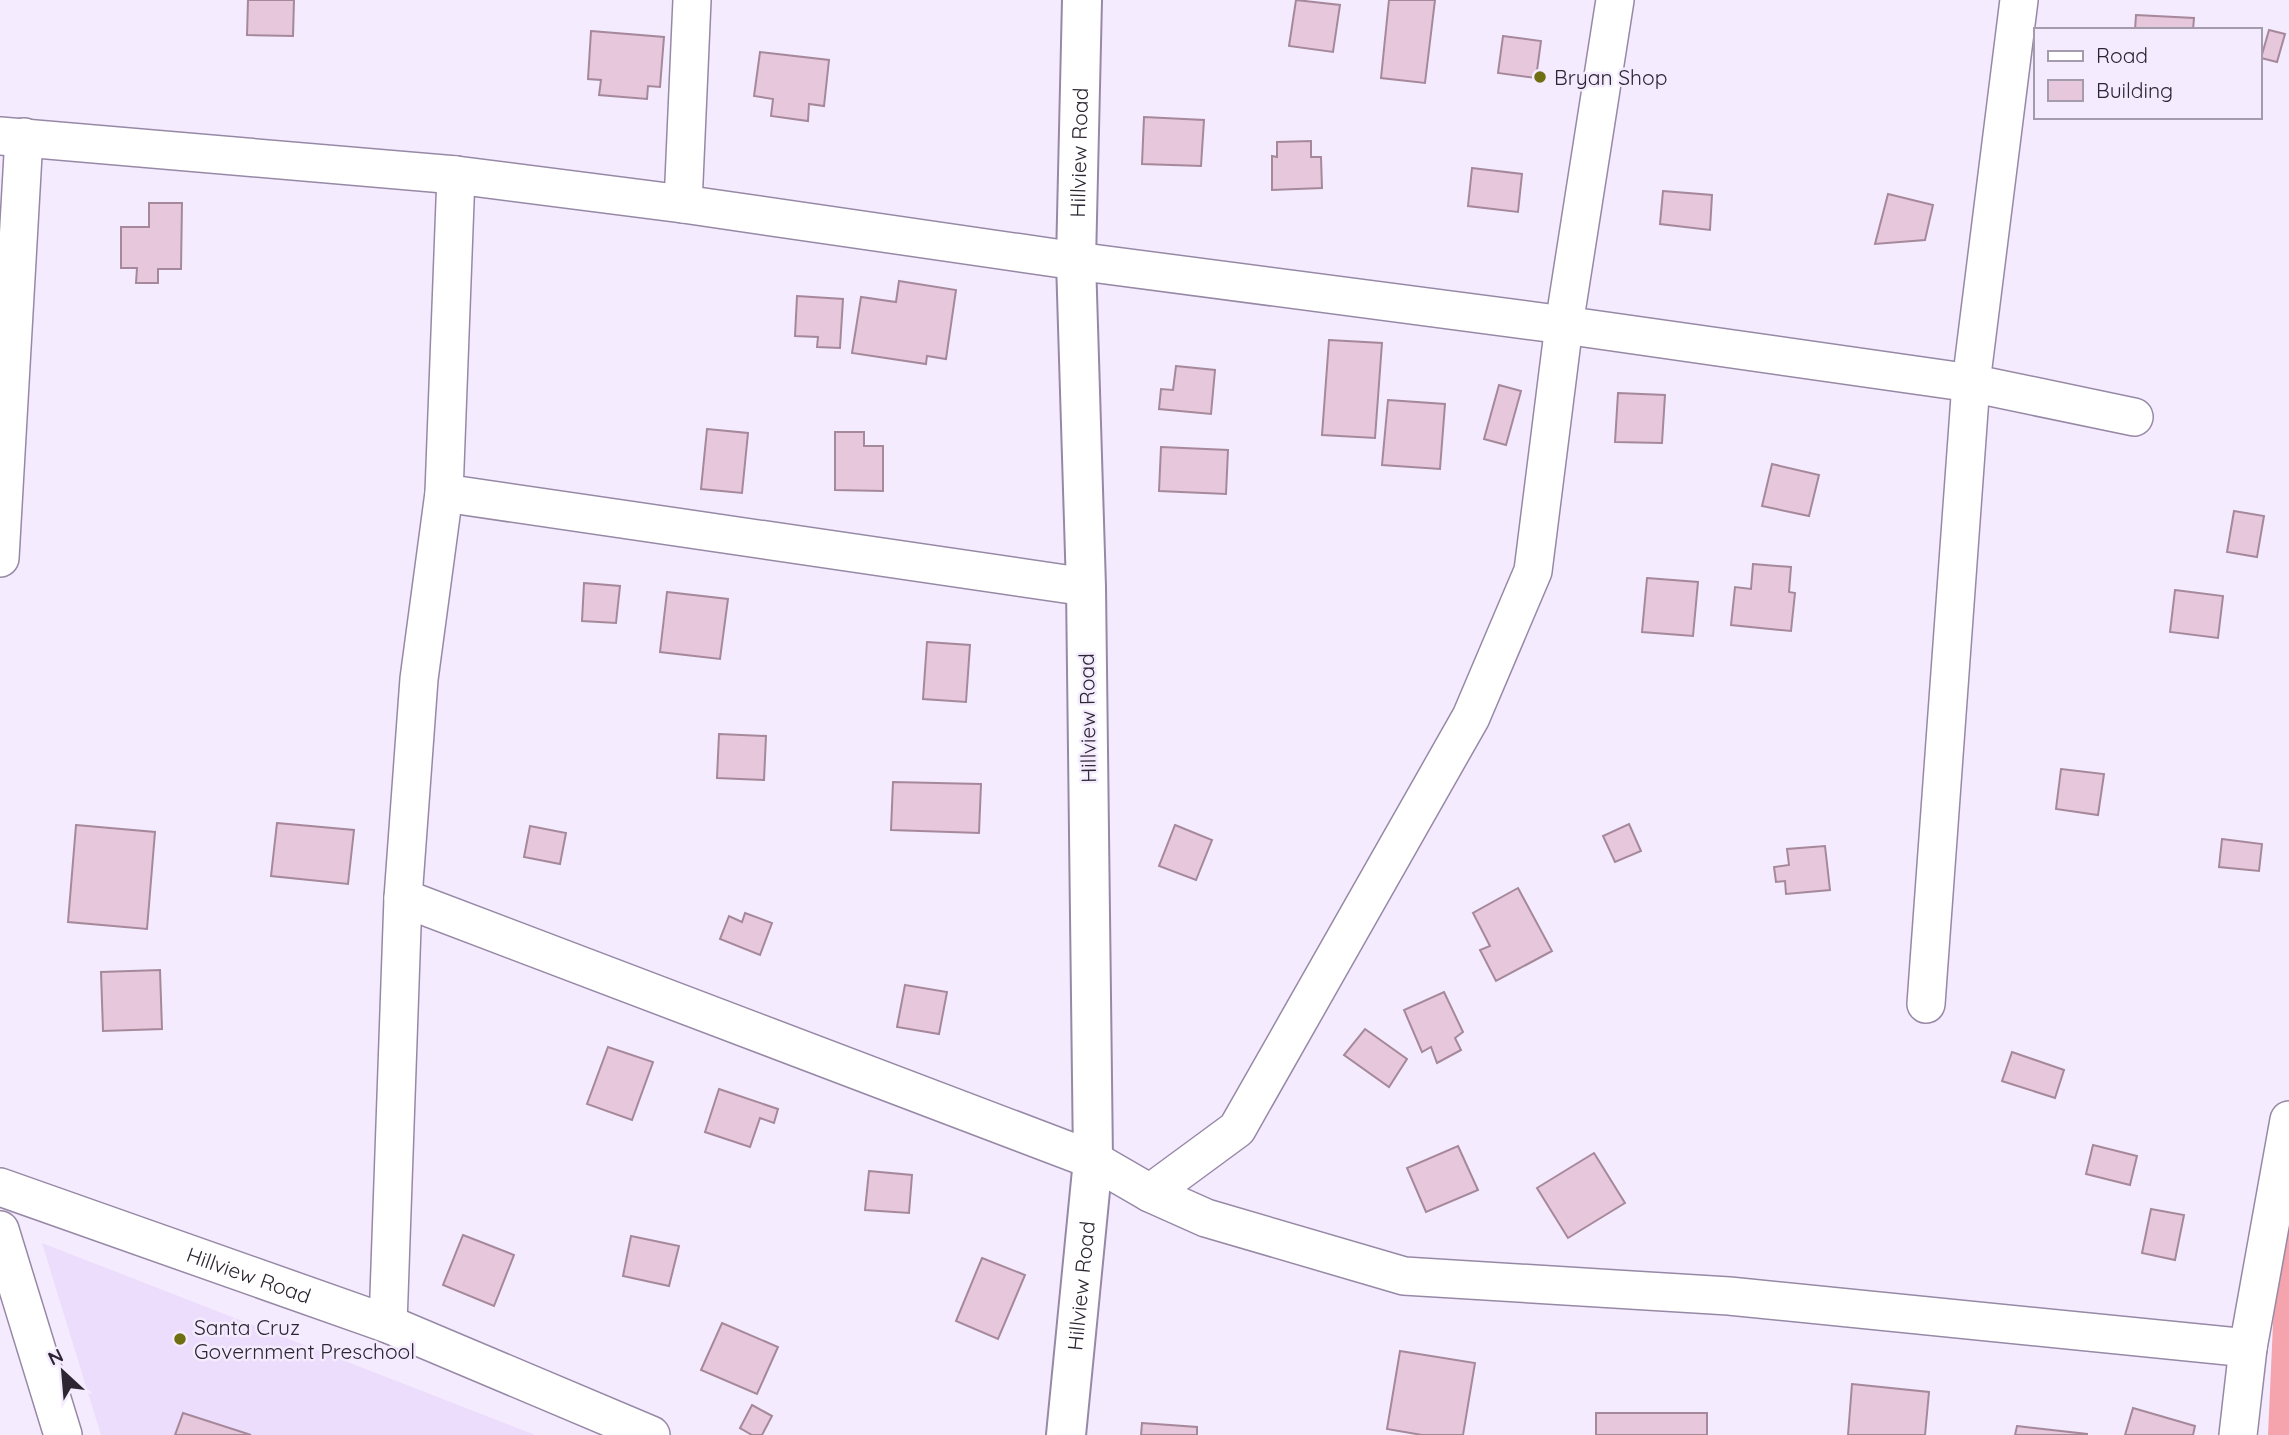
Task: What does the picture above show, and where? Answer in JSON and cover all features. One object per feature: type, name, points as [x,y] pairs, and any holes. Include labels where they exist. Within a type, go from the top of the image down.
[{"type":"street","points":[[683,204],[692,0]]},
{"type":"street","name":"Hillview Road","points":[[1066,1435],[1093,1160],[1086,587],[1076,261],[1082,0]]},
{"type":"street","points":[[1150,1193],[1237,1129],[1471,717],[1533,571],[1564,325],[1615,0]]},
{"type":"street","points":[[1926,1004],[1971,383],[2019,0]]},
{"type":"street","points":[[0,558],[12,136],[456,175],[683,204],[1076,261],[1564,325],[1971,383],[2134,416]]},
{"type":"street","points":[[388,1324],[403,898],[419,679],[444,493],[456,175]]},
{"type":"street","points":[[444,493],[1086,587]]},
{"type":"street","points":[[403,898],[1093,1160],[1150,1193],[1206,1217],[1404,1276],[1728,1296],[2248,1348]]},
{"type":"street","points":[[2238,1435],[2248,1348],[2289,1120]]},
{"type":"street","name":"Hillview Road","points":[[0,1187],[388,1324],[650,1435]]},
{"type":"street","points":[[0,1230],[63,1435]]},
{"type":"shaded area","points":[[2289,1213],[2289,1435],[2268,1435],[2274,1302]]},
{"type":"shaded area","name":"Santa Cruz Government Preschool","points":[[42,1243],[535,1435],[101,1435]]},
{"type":"building","points":[[248,0],[294,0],[293,36],[247,35]]},
{"type":"building","points":[[1296,0],[1340,5],[1333,52],[1289,46]]},
{"type":"building","points":[[1389,0],[1435,0],[1425,83],[1381,78]]},
{"type":"building","points":[[2136,15],[2194,18],[2193,28],[2135,28]]},
{"type":"building","points":[[2269,30],[2285,34],[2277,62],[2261,58]]},
{"type":"building","points":[[591,31],[664,37],[660,87],[648,86],[647,99],[599,95],[601,80],[588,79]]},
{"type":"building","points":[[1503,36],[1541,41],[1536,78],[1498,73]]},
{"type":"building","points":[[760,52],[829,60],[824,106],[809,104],[808,121],[771,116],[773,99],[754,96]]},
{"type":"building","points":[[1144,117],[1204,120],[1201,166],[1142,164]]},
{"type":"building","points":[[1311,141],[1311,157],[1321,157],[1322,188],[1272,190],[1272,156],[1277,157],[1277,142]]},
{"type":"building","points":[[1472,168],[1522,174],[1518,212],[1468,206]]},
{"type":"building","points":[[1663,191],[1712,195],[1710,230],[1660,224]]},
{"type":"building","points":[[1888,194],[1933,205],[1925,240],[1875,244]]},
{"type":"building","points":[[149,203],[182,203],[181,269],[158,269],[158,283],[136,283],[137,268],[121,268],[121,227],[149,227]]},
{"type":"building","points":[[899,281],[956,290],[946,359],[927,356],[926,364],[852,353],[861,297],[896,302]]},
{"type":"building","points":[[797,296],[843,299],[840,348],[817,347],[818,337],[795,336]]},
{"type":"building","points":[[1329,340],[1382,343],[1375,438],[1322,435]]},
{"type":"building","points":[[1176,366],[1215,370],[1211,414],[1159,409],[1161,389],[1173,390]]},
{"type":"building","points":[[1499,385],[1521,391],[1506,445],[1484,439]]},
{"type":"building","points":[[1618,393],[1665,395],[1662,443],[1615,442]]},
{"type":"building","points":[[1388,400],[1445,404],[1440,469],[1382,465]]},
{"type":"building","points":[[707,429],[748,433],[742,493],[701,489]]},
{"type":"building","points":[[835,432],[864,432],[864,446],[883,446],[883,491],[835,490]]},
{"type":"building","points":[[1161,447],[1228,450],[1226,494],[1159,491]]},
{"type":"building","points":[[1772,464],[1819,475],[1809,516],[1762,506]]},
{"type":"building","points":[[2234,511],[2264,516],[2257,557],[2227,552]]},
{"type":"building","points":[[1753,564],[1791,567],[1789,592],[1795,593],[1791,631],[1731,625],[1735,587],[1751,589]]},
{"type":"building","points":[[1647,578],[1698,582],[1693,636],[1642,632]]},
{"type":"building","points":[[584,583],[620,586],[616,623],[582,621]]},
{"type":"building","points":[[2175,590],[2223,596],[2218,638],[2170,632]]},
{"type":"building","points":[[667,592],[728,599],[720,659],[660,652]]},
{"type":"building","points":[[927,642],[970,645],[966,702],[923,699]]},
{"type":"building","points":[[719,734],[766,736],[764,780],[717,778]]},
{"type":"building","points":[[2061,769],[2104,774],[2098,815],[2056,809]]},
{"type":"building","points":[[893,782],[981,784],[979,833],[891,830]]},
{"type":"building","points":[[277,823],[354,830],[348,884],[271,876]]},
{"type":"building","points":[[1629,824],[1641,851],[1615,862],[1603,836]]},
{"type":"building","points":[[76,825],[155,832],[147,929],[68,922]]},
{"type":"building","points":[[1175,825],[1212,840],[1196,880],[1159,866]]},
{"type":"building","points":[[530,826],[566,833],[560,864],[524,857]]},
{"type":"building","points":[[2222,839],[2262,844],[2259,871],[2219,867]]},
{"type":"building","points":[[1825,846],[1830,890],[1786,894],[1785,881],[1776,882],[1774,867],[1789,865],[1787,849]]},
{"type":"building","points":[[1518,888],[1552,951],[1496,981],[1480,950],[1490,946],[1473,913]]},
{"type":"building","points":[[745,913],[772,923],[760,955],[720,939],[729,916],[742,922]]},
{"type":"building","points":[[160,970],[162,1029],[103,1031],[101,972]]},
{"type":"building","points":[[905,985],[947,992],[939,1034],[897,1027]]},
{"type":"building","points":[[1444,992],[1463,1032],[1455,1038],[1461,1050],[1437,1063],[1431,1047],[1422,1052],[1404,1010]]},
{"type":"building","points":[[1365,1029],[1407,1059],[1389,1087],[1344,1055]]},
{"type":"building","points":[[608,1047],[653,1062],[632,1120],[587,1104]]},
{"type":"building","points":[[2012,1052],[2064,1070],[2055,1098],[2002,1081]]},
{"type":"building","points":[[719,1089],[778,1109],[774,1123],[760,1118],[750,1147],[705,1132]]},
{"type":"building","points":[[2093,1145],[2137,1156],[2130,1185],[2086,1174]]},
{"type":"building","points":[[1458,1146],[1478,1190],[1426,1212],[1407,1168]]},
{"type":"building","points":[[1594,1153],[1625,1203],[1568,1238],[1537,1188]]},
{"type":"building","points":[[869,1171],[912,1175],[909,1213],[865,1210]]},
{"type":"building","points":[[2151,1209],[2184,1215],[2175,1260],[2142,1253]]},
{"type":"building","points":[[463,1235],[514,1255],[494,1306],[443,1285]]},
{"type":"building","points":[[631,1236],[679,1246],[669,1286],[623,1276]]},
{"type":"building","points":[[982,1258],[1025,1275],[998,1339],[956,1321]]},
{"type":"building","points":[[722,1323],[778,1347],[757,1394],[701,1370]]},
{"type":"building","points":[[1400,1351],[1475,1363],[1463,1435],[1422,1435],[1387,1429]]},
{"type":"building","points":[[1852,1384],[1929,1392],[1925,1435],[1848,1435]]},
{"type":"building","points":[[752,1405],[772,1416],[762,1435],[752,1435],[740,1428]]},
{"type":"building","points":[[2133,1408],[2195,1426],[2193,1435],[2125,1435]]},
{"type":"building","points":[[183,1413],[251,1435],[175,1435]]},
{"type":"building","points":[[1596,1413],[1707,1413],[1707,1435],[1596,1435]]},
{"type":"building","points":[[1142,1423],[1197,1427],[1197,1435],[1141,1435]]},
{"type":"building","points":[[2017,1426],[2087,1434],[2087,1435],[2015,1435]]},
{"type":"place","name":"Bryan Shop","points":[[1540,77]]},
{"type":"place","name":"Santa Cruz Government Preschool","points":[[180,1339]]}]
